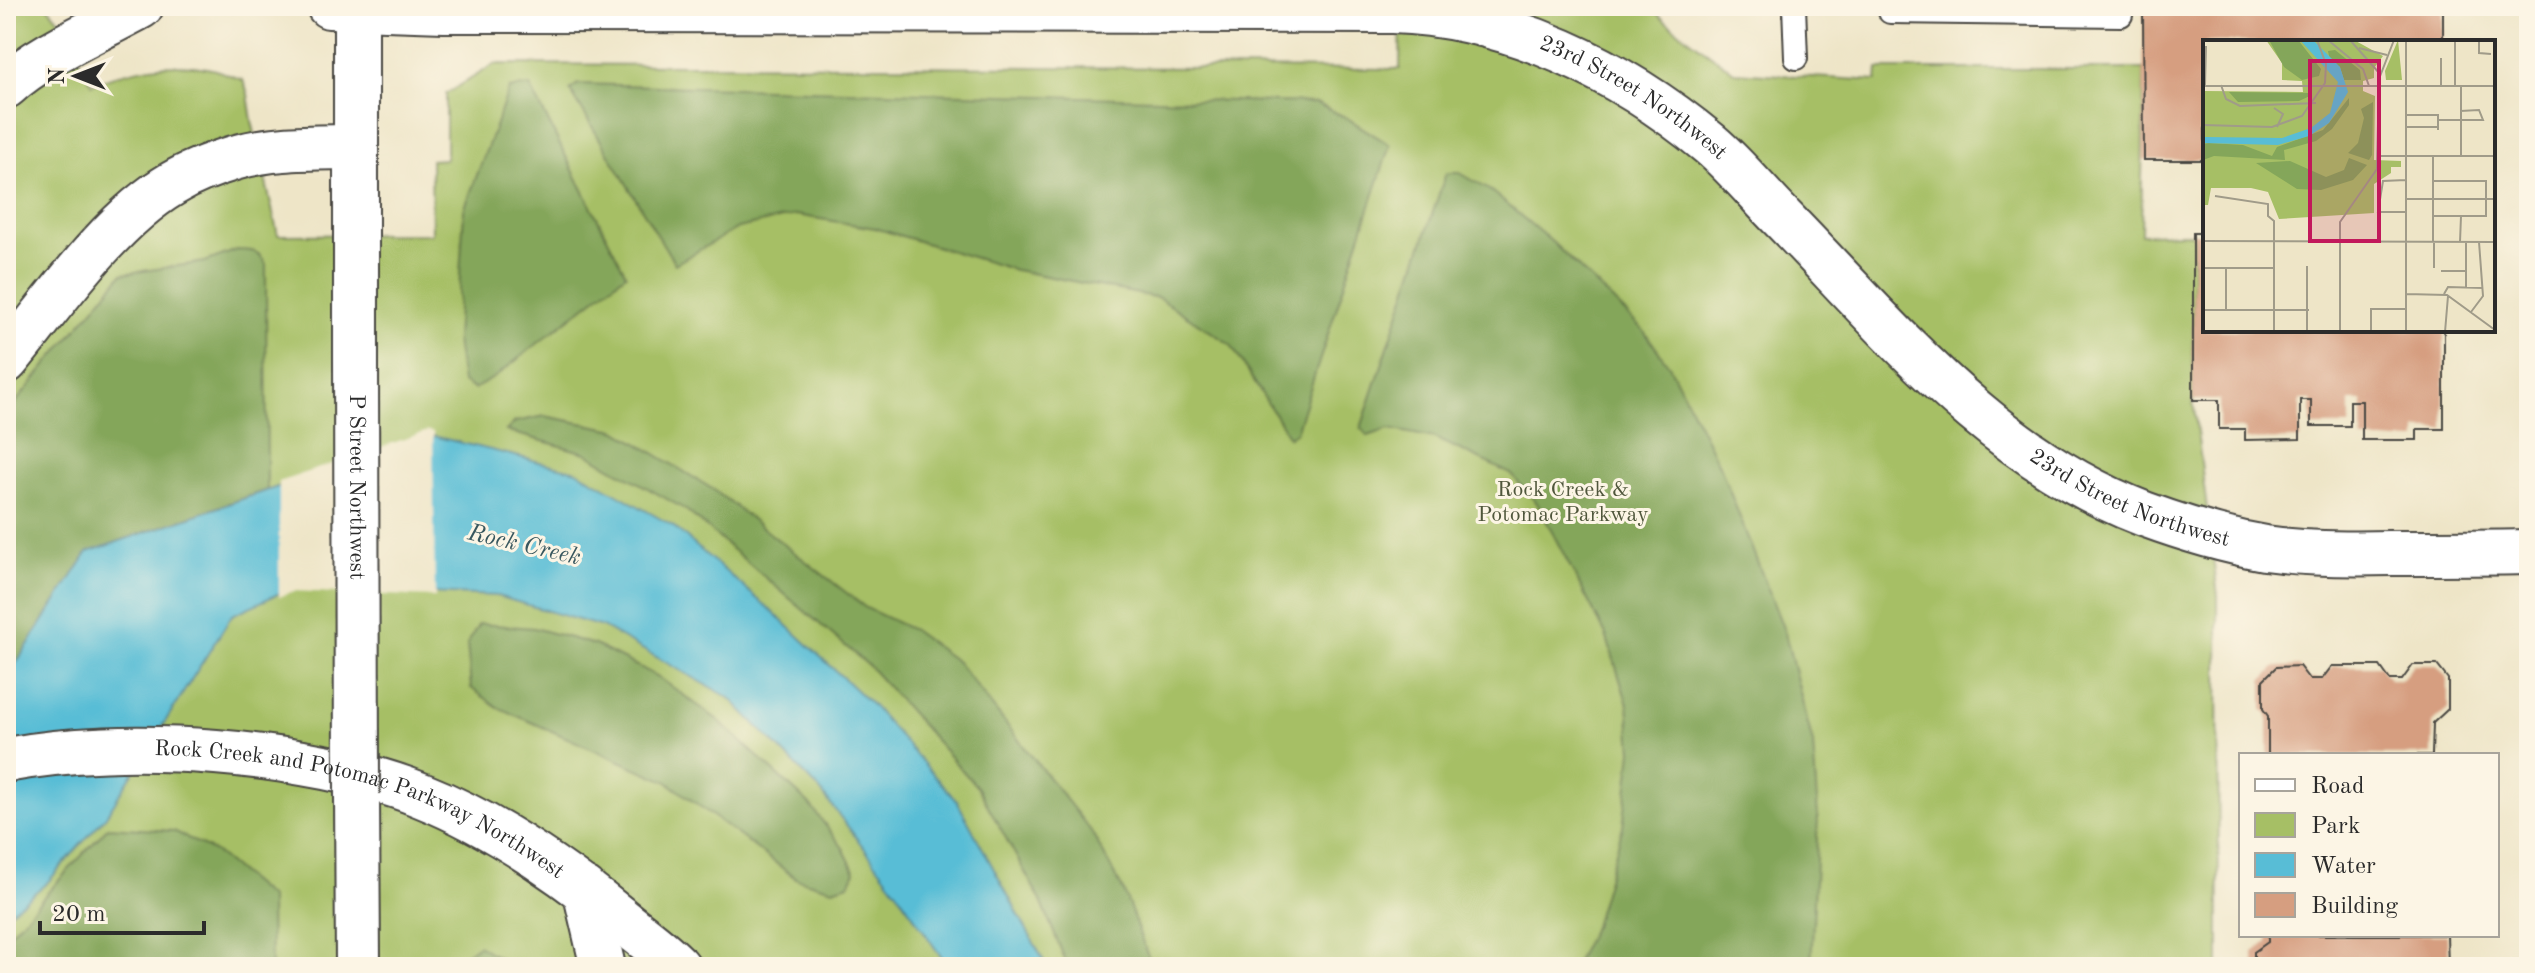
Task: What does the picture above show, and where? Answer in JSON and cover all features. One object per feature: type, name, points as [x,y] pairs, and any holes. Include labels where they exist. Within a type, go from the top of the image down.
[{"type":"main road","points":[[6,86],[44,59],[141,6]]},
{"type":"main road","name":"23rd Street Northwest","points":[[347,7],[1334,9],[1418,12],[1469,21],[1521,34],[1572,56],[1661,107],[1712,146],[1938,380],[1980,417],[2039,460],[2096,491],[2143,514],[2265,548],[2360,553],[2529,552]]},
{"type":"main road","name":"P Street Northwest","points":[[347,7],[355,147],[358,967]]},
{"type":"main road","points":[[6,361],[113,230],[174,183],[236,158],[267,151],[355,147]]},
{"type":"main road","name":"Rock Creek and Potomac Parkway Northwest","points":[[6,760],[89,751],[200,752],[310,765],[367,778],[421,795],[529,852],[585,890],[678,967]]},
{"type":"main road","points":[[585,890],[603,967]]},
{"type":"lane","points":[[1794,6],[1796,58]]},
{"type":"lane","points":[[1888,6],[1890,12],[2121,15],[2122,6]]},
{"type":"green space","name":"Rock Creek & Potomac Parkway","points":[[6,6],[47,6],[60,21],[92,84],[134,70],[177,65],[212,69],[243,80],[278,235],[432,234],[431,160],[446,159],[446,94],[495,64],[1400,69],[1401,6],[1650,6],[1665,21],[1734,72],[1877,81],[1878,69],[2144,69],[2141,234],[2193,233],[2193,400],[2218,596],[2219,967],[6,967]]},
{"type":"green space","points":[[578,84],[1316,103],[1390,145],[1296,432],[1289,437],[1231,345],[1159,298],[1015,270],[875,228],[796,215],[738,228],[675,264],[570,90]]},
{"type":"green space","points":[[530,86],[626,274],[495,377],[474,389],[462,382],[456,340],[464,210],[509,89]]},
{"type":"green space","points":[[1446,173],[1460,173],[1491,191],[1552,242],[1643,330],[1670,367],[1721,469],[1785,633],[1813,744],[1818,817],[1811,967],[1573,967],[1594,926],[1623,827],[1632,751],[1628,705],[1606,635],[1537,503],[1511,474],[1435,438],[1389,429],[1368,436],[1361,428]]},
{"type":"green space","points":[[237,250],[254,252],[266,264],[267,490],[88,552],[6,679],[6,414],[122,274],[205,262]]},
{"type":"green space","points":[[545,416],[616,430],[714,490],[866,608],[913,630],[957,662],[1091,831],[1124,892],[1152,967],[1068,967],[1041,901],[978,788],[869,666],[686,510],[586,453],[506,431],[515,422]]},
{"type":"green space","points":[[479,624],[534,628],[595,645],[657,676],[718,720],[809,804],[843,848],[855,872],[849,884],[833,889],[797,879],[666,781],[499,708],[471,688],[467,644]]},
{"type":"green space","points":[[108,827],[174,831],[215,852],[270,898],[271,967],[6,967],[6,938]]},
{"type":"green space","points":[[478,945],[504,961],[508,967],[460,967],[464,955]]},
{"type":"water","name":"Rock Creek","points":[[429,435],[577,471],[673,526],[775,614],[871,704],[957,801],[1047,967],[948,967],[896,890],[819,789],[730,698],[602,627],[497,596],[293,587],[232,615],[106,816],[47,883],[6,915],[6,679],[88,552]]},
{"type":"pier","points":[[428,431],[433,432],[435,597],[294,591],[279,597],[279,482]]},
{"type":"building","points":[[2143,6],[2443,6],[2443,40],[2203,40],[2203,160],[2144,160]]},
{"type":"building","points":[[2193,233],[2203,233],[2203,332],[2444,332],[2444,429],[2417,429],[2417,440],[2362,440],[2362,401],[2350,401],[2350,426],[2311,426],[2311,400],[2300,400],[2300,439],[2245,440],[2245,429],[2219,429],[2219,400],[2193,400]]},
{"type":"building","points":[[2413,665],[2437,665],[2448,679],[2448,709],[2433,723],[2432,753],[2268,753],[2268,716],[2263,709],[2263,680],[2276,667],[2299,666],[2309,679],[2322,679],[2332,666],[2380,666],[2390,680],[2402,680]]},
{"type":"building","points":[[2268,937],[2447,937],[2448,967],[2254,967],[2254,952],[2268,942]]}]
